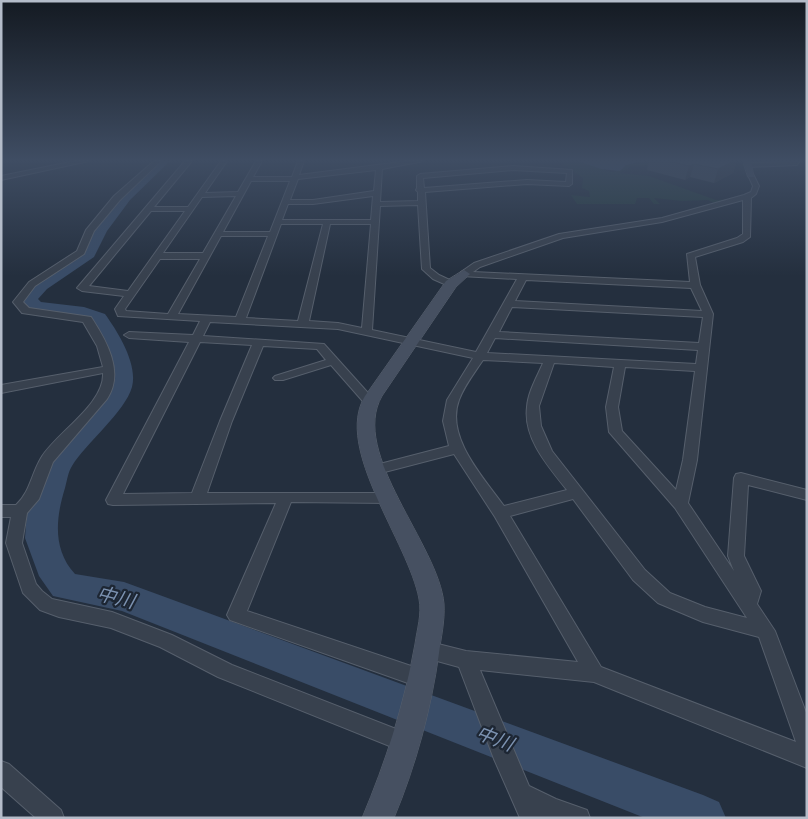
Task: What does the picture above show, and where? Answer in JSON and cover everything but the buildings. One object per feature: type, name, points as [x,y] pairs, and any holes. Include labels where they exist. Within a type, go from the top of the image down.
[{"type":"street","points":[[116,199],[90,230],[81,252],[32,284],[18,302],[26,311],[87,319],[108,361],[108,389],[47,460],[32,499],[11,511],[14,543],[29,588],[46,605],[112,620],[166,641],[224,671],[410,735]]},
{"type":"street","points":[[130,294],[82,288],[157,199]]},
{"type":"street","points":[[198,199],[120,308],[122,314],[206,320],[303,323],[367,332],[480,356],[701,368]]},
{"type":"street","points":[[171,317],[237,199]]},
{"type":"street","points":[[240,320],[286,199]]},
{"type":"street","points":[[285,202],[308,199]]},
{"type":"street","points":[[367,332],[377,199]]},
{"type":"street","points":[[421,199],[426,269],[436,277],[451,284]]},
{"type":"street","points":[[378,818],[410,735],[421,684],[431,600],[426,580],[389,498],[366,438],[367,411],[371,403],[451,284],[477,265],[562,236],[662,220],[739,199]]},
{"type":"street","points":[[680,504],[690,460],[708,314],[694,285],[690,256],[747,236],[747,199]]},
{"type":"street","points":[[377,204],[422,203]]},
{"type":"street","points":[[149,209],[190,209]]},
{"type":"street","points":[[277,222],[376,222]]},
{"type":"street","points":[[303,323],[327,222]]},
{"type":"street","points":[[218,234],[273,234]]},
{"type":"street","points":[[156,256],[206,256]]},
{"type":"street","points":[[464,274],[694,285]]},
{"type":"street","points":[[523,277],[492,336],[453,400],[449,421],[458,448],[500,513],[594,673]]},
{"type":"street","points":[[508,304],[708,314]]},
{"type":"street","points":[[206,320],[112,500],[286,497],[389,498]]},
{"type":"street","points":[[129,335],[320,346],[371,403]]},
{"type":"street","points":[[492,336],[704,347]]},
{"type":"street","points":[[198,498],[226,421],[259,342]]},
{"type":"street","points":[[550,359],[536,394],[532,419],[546,453],[639,574],[664,598],[703,614],[766,631]]},
{"type":"street","points":[[279,378],[333,361]]},
{"type":"street","points":[[620,364],[611,421],[616,432],[631,452],[680,504],[766,631],[807,743]]},
{"type":"street","points":[[1,389],[108,368]]},
{"type":"street","points":[[377,469],[458,448]]},
{"type":"street","points":[[748,603],[752,591],[736,556],[741,478],[807,495]]},
{"type":"street","points":[[500,513],[577,493]]},
{"type":"street","points":[[286,497],[236,615],[421,684]]},
{"type":"street","points":[[426,650],[466,660],[594,673],[807,757]]},
{"type":"street","points":[[466,660],[505,759],[532,818]]},
{"type":"street","points":[[1,772],[53,818]]},
{"type":"street","points":[[522,794],[552,809],[579,818]]},
{"type":"green space","points":[[574,199],[637,199],[635,204],[577,204]]},
{"type":"green space","points":[[650,199],[655,199],[660,204],[654,204]]},
{"type":"green space","points":[[665,199],[735,199],[716,204],[708,200]]},
{"type":"waterway","name":"中川","points":[[123,199],[99,230],[88,253],[40,285],[28,299],[32,306],[38,308],[84,313],[98,318],[120,367],[121,386],[117,395],[58,464],[42,512],[41,538],[56,576],[65,586],[124,597],[703,818]]}]
